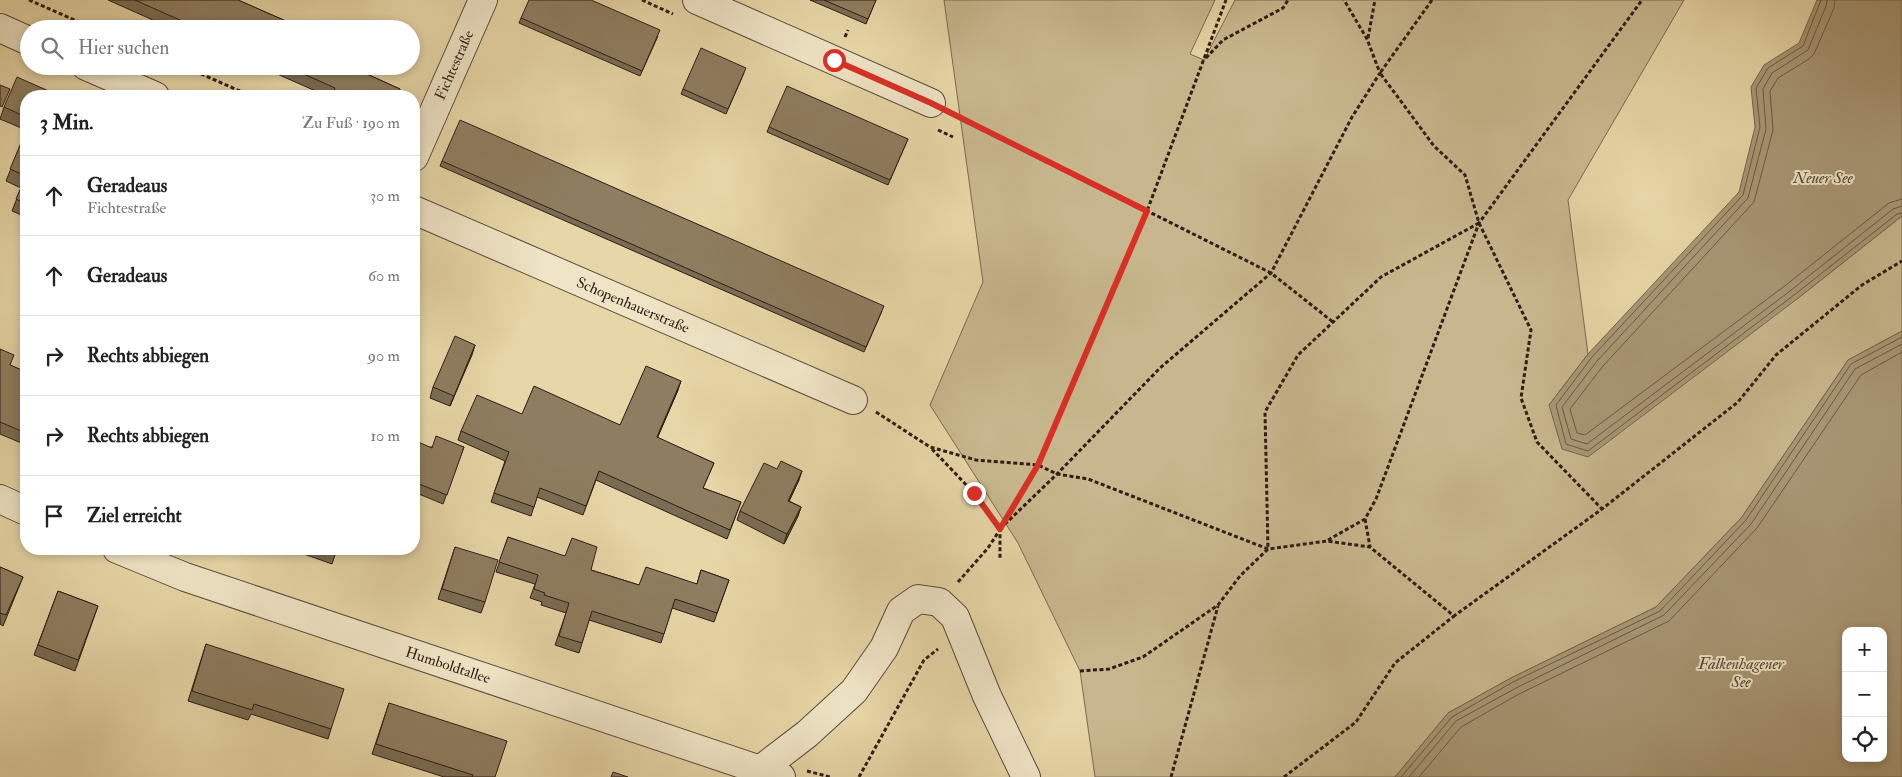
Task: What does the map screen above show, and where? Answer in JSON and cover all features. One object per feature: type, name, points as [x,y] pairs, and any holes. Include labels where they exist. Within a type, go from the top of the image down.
[{"type":"street","name":"Fichtestraße","points":[[420,143],[483,0]]},
{"type":"street","points":[[697,0],[931,103]]},
{"type":"street","points":[[0,28],[20,37]]},
{"type":"street","points":[[107,75],[141,90]]},
{"type":"street","name":"Schopenhauerstraße","points":[[420,213],[853,400]]},
{"type":"street","points":[[0,500],[20,508]]},
{"type":"street","name":"Humboldtallee","points":[[130,555],[184,578],[770,773]]},
{"type":"street","points":[[770,773],[807,734],[854,691],[884,648],[901,611],[918,599],[939,602],[955,617],[987,696],[1026,777]]},
{"type":"path","points":[[28,0],[74,20]]},
{"type":"path","points":[[939,602],[988,548],[1038,465],[1147,211],[1226,0]]},
{"type":"path","points":[[1204,60],[1223,40],[1283,8],[1288,0]]},
{"type":"path","points":[[1344,0],[1368,39],[1380,73],[1434,146],[1465,175],[1479,223],[1531,330],[1521,398],[1537,442],[1602,509]]},
{"type":"path","points":[[1368,39],[1375,0]]},
{"type":"path","points":[[1000,529],[1057,474],[1160,368],[1271,273],[1352,116],[1432,0]]},
{"type":"path","points":[[1327,541],[1365,519],[1376,499],[1479,223],[1642,0]]},
{"type":"path","points":[[203,75],[237,90]]},
{"type":"path","points":[[931,103],[1271,273],[1333,322]]},
{"type":"path","points":[[1080,671],[1109,669],[1142,657],[1218,605],[1240,576],[1268,548],[1265,412],[1298,355],[1381,277],[1479,223]]},
{"type":"path","points":[[1284,777],[1356,722],[1395,663],[1454,616],[1602,509],[1738,402],[1776,355],[1862,285],[1902,261]]},
{"type":"path","points":[[853,400],[878,413],[930,447],[974,493],[1000,529],[1000,558]]},
{"type":"path","points":[[930,447],[976,460],[1038,465],[1057,474],[1088,479],[1268,548],[1327,541],[1370,547],[1454,616]]},
{"type":"path","points":[[1365,519],[1370,547]]},
{"type":"path","points":[[1171,777],[1218,605]]},
{"type":"path","points":[[859,777],[924,660],[960,632]]},
{"type":"shaded area","points":[[944,0],[1215,0],[1190,54],[1204,60],[1235,0],[1684,0],[1568,200],[1588,354],[1549,405],[1797,299],[1902,216],[1902,331],[1848,360],[1742,517],[1656,607],[1511,678],[1448,713],[1395,777],[1095,777],[1080,671],[1018,543],[930,405],[983,282]]},
{"type":"water","name":"Neuer See","points":[[1817,0],[1902,0],[1902,216],[1797,299],[1588,457],[1562,449],[1549,405],[1588,354],[1739,192],[1755,127],[1751,87],[1764,65],[1799,43]]},
{"type":"water","name":"Falkenhagener See","points":[[1902,331],[1902,777],[1395,777],[1448,713],[1511,678],[1656,607],[1742,517],[1848,360]]},
{"type":"building","points":[[135,0],[238,0],[284,20],[180,20]]},
{"type":"building","points":[[529,0],[591,0],[660,30],[642,71],[521,18]]},
{"type":"building","points":[[824,0],[876,0],[868,19]]},
{"type":"building","points":[[701,48],[746,68],[728,109],[683,89]]},
{"type":"building","points":[[306,75],[369,75],[400,89],[334,90],[335,88]]},
{"type":"building","points":[[17,77],[46,90],[20,90],[20,114],[4,107]]},
{"type":"building","points":[[0,85],[10,89],[2,107],[0,106]]},
{"type":"building","points":[[787,86],[908,139],[890,180],[769,127]]},
{"type":"building","points":[[460,120],[884,306],[866,347],[442,161]]},
{"type":"building","points":[[20,145],[20,173],[10,169]]},
{"type":"building","points":[[20,190],[20,201],[16,199]]},
{"type":"building","points":[[455,336],[475,345],[454,396],[433,387]]},
{"type":"building","points":[[0,349],[14,355],[10,365],[20,369],[20,430],[0,422]]},
{"type":"building","points":[[646,366],[681,381],[657,437],[714,463],[703,488],[741,502],[730,530],[599,471],[586,506],[540,488],[534,507],[494,493],[509,452],[461,431],[477,395],[522,414],[534,386],[620,425]]},
{"type":"building","points":[[436,436],[464,447],[447,495],[420,484],[420,443],[432,448]]},
{"type":"building","points":[[781,461],[802,471],[788,501],[801,507],[787,534],[740,511],[764,463],[777,469]]},
{"type":"building","points":[[508,537],[565,556],[572,538],[597,547],[591,570],[639,585],[646,567],[697,584],[701,570],[729,580],[717,613],[675,599],[664,634],[592,611],[582,643],[559,636],[569,603],[544,595],[545,593],[534,589],[538,575],[499,562]]},
{"type":"building","points":[[455,547],[498,560],[485,602],[442,589]]},
{"type":"building","points":[[0,567],[23,577],[6,615],[0,613]]},
{"type":"building","points":[[58,591],[98,606],[78,660],[38,645]]},
{"type":"building","points":[[206,644],[344,689],[331,729],[254,704],[252,710],[192,691]]},
{"type":"building","points":[[389,703],[507,741],[495,777],[472,777],[473,775],[376,744]]},
{"type":"building","points":[[613,772],[628,777],[611,777]]},
{"type":"route","points":[[834,60],[931,103],[1147,211],[1038,465],[1000,529],[974,493]]}]
